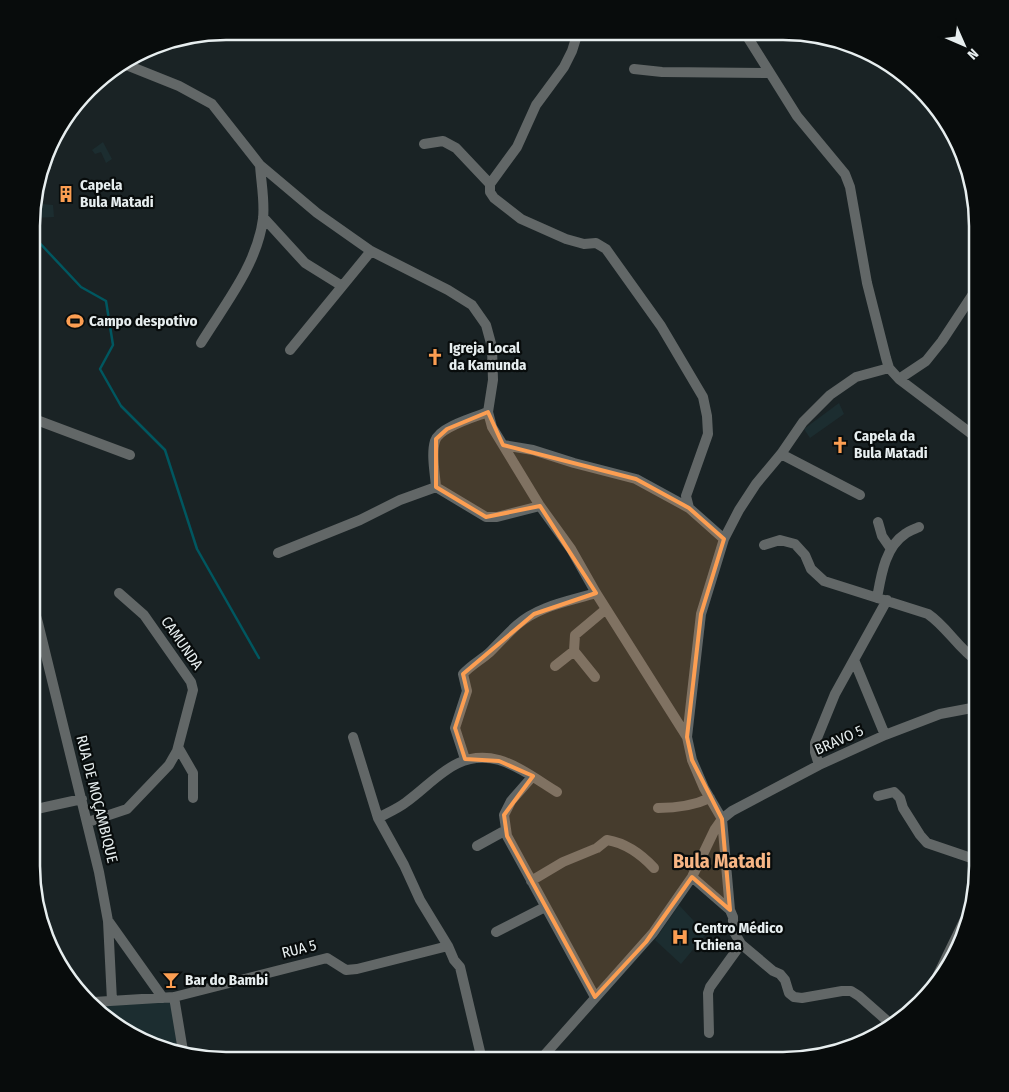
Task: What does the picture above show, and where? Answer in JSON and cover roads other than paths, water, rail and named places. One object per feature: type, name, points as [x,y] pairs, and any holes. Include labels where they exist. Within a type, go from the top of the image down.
[{"type":"street","points":[[575,40],[564,67],[536,105],[517,147],[490,184],[490,192],[494,198],[521,219],[566,239],[584,244],[596,243],[606,249],[661,326],[703,398],[707,416],[708,434],[686,496],[690,508]]},
{"type":"street","points":[[749,40],[797,116],[845,174],[850,187],[868,283],[889,368],[899,378],[969,432]]},
{"type":"street","points":[[130,67],[179,86],[212,104],[260,164],[317,213],[371,251],[448,290],[472,306],[486,325],[492,347],[493,380],[488,412],[492,427],[540,506],[571,549],[596,593],[687,738]]},
{"type":"street","points":[[634,69],[662,72],[769,73]]},
{"type":"street","points":[[424,144],[443,141],[456,148],[490,184]]},
{"type":"street","points":[[201,343],[253,257],[260,237],[263,217],[260,164]]},
{"type":"street","points":[[263,217],[305,263],[342,286]]},
{"type":"street","points":[[290,350],[371,251]]},
{"type":"street","points":[[899,378],[926,361],[942,341],[969,300]]},
{"type":"street","points":[[887,1020],[860,996],[851,992],[842,990],[802,998],[794,997],[780,974],[773,972],[741,944],[733,930],[722,819],[692,760],[687,738],[701,614],[724,539],[739,510],[756,484],[781,454],[803,422],[830,395],[856,377],[889,368]]},
{"type":"street","points":[[436,488],[434,447],[440,432],[488,412]]},
{"type":"street","points":[[40,421],[130,455]]},
{"type":"street","points":[[503,445],[533,450],[636,479],[690,508],[724,539]]},
{"type":"street","points":[[781,454],[860,496]]},
{"type":"street","points":[[278,553],[360,520],[400,500],[436,488],[486,516],[497,517],[540,506]]},
{"type":"street","points":[[878,522],[882,536],[891,549]]},
{"type":"street","points":[[819,765],[814,743],[835,694],[854,660],[882,599],[884,567],[891,549],[904,535],[919,527]]},
{"type":"street","points":[[764,545],[780,540],[794,544],[805,555],[811,569],[824,581],[928,614],[937,620],[969,656]]},
{"type":"street","name":"CAMUNDA","points":[[88,822],[127,809],[169,765],[178,747],[192,700],[193,690],[191,682],[144,615],[119,593]]},
{"type":"street","points":[[466,759],[455,728],[467,691],[463,674],[518,624],[534,614],[552,606],[596,593]]},
{"type":"street","points":[[595,677],[574,652],[575,635],[606,609]]},
{"type":"street","name":"RUA DE MOÇAMBIQUE","points":[[40,638],[88,822],[108,922],[112,1001]]},
{"type":"street","points":[[555,666],[574,652]]},
{"type":"street","points":[[854,660],[885,735]]},
{"type":"street","name":"BRAVO 5","points":[[722,819],[732,811],[819,765],[885,735],[940,714],[969,709]]},
{"type":"street","points":[[353,737],[378,818],[404,865],[420,900],[448,946],[454,960],[460,967],[480,1052]]},
{"type":"street","points":[[178,747],[193,773],[193,798]]},
{"type":"street","points":[[378,818],[403,805],[441,773],[466,759],[499,760],[557,792]]},
{"type":"street","points":[[532,777],[511,801],[504,815],[507,836],[595,997]]},
{"type":"street","points":[[878,796],[894,792],[897,794],[903,808],[927,843],[969,857]]},
{"type":"street","points":[[658,808],[698,804],[710,798]]},
{"type":"street","points":[[40,808],[82,799]]},
{"type":"street","points":[[547,1052],[646,942],[692,877],[715,829],[722,819]]},
{"type":"street","points":[[477,846],[506,830]]},
{"type":"street","points":[[531,881],[563,862],[597,848],[607,840],[616,841],[632,850],[654,868]]},
{"type":"street","points":[[692,877],[730,910]]},
{"type":"street","points":[[496,932],[545,907]]},
{"type":"street","points":[[108,922],[163,998]]},
{"type":"street","points":[[709,1033],[710,987],[741,944]]},
{"type":"street","name":"RUA 5","points":[[98,1002],[174,997],[327,958],[346,970],[448,946]]},
{"type":"street","points":[[174,997],[182,1047]]},
{"type":"waterway","points":[[40,243],[81,287],[106,301],[113,345],[100,369],[121,406],[165,450],[197,549],[259,658]]},
{"type":"place","name":"Capela Bula Matadi","points":[[66,194]]},
{"type":"place","name":"Campo despotivo","points":[[75,321]]},
{"type":"place","name":"Igreja Local da Kamunda","points":[[435,357]]},
{"type":"place","name":"Capela da Bula Matadi","points":[[840,445]]},
{"type":"place","name":"Centro Médico Tchiena","points":[[680,937]]},
{"type":"place","name":"Bar do Bambi","points":[[171,980]]},
{"type":"district","name":"Bula Matadi","points":[[722,861]]}]
